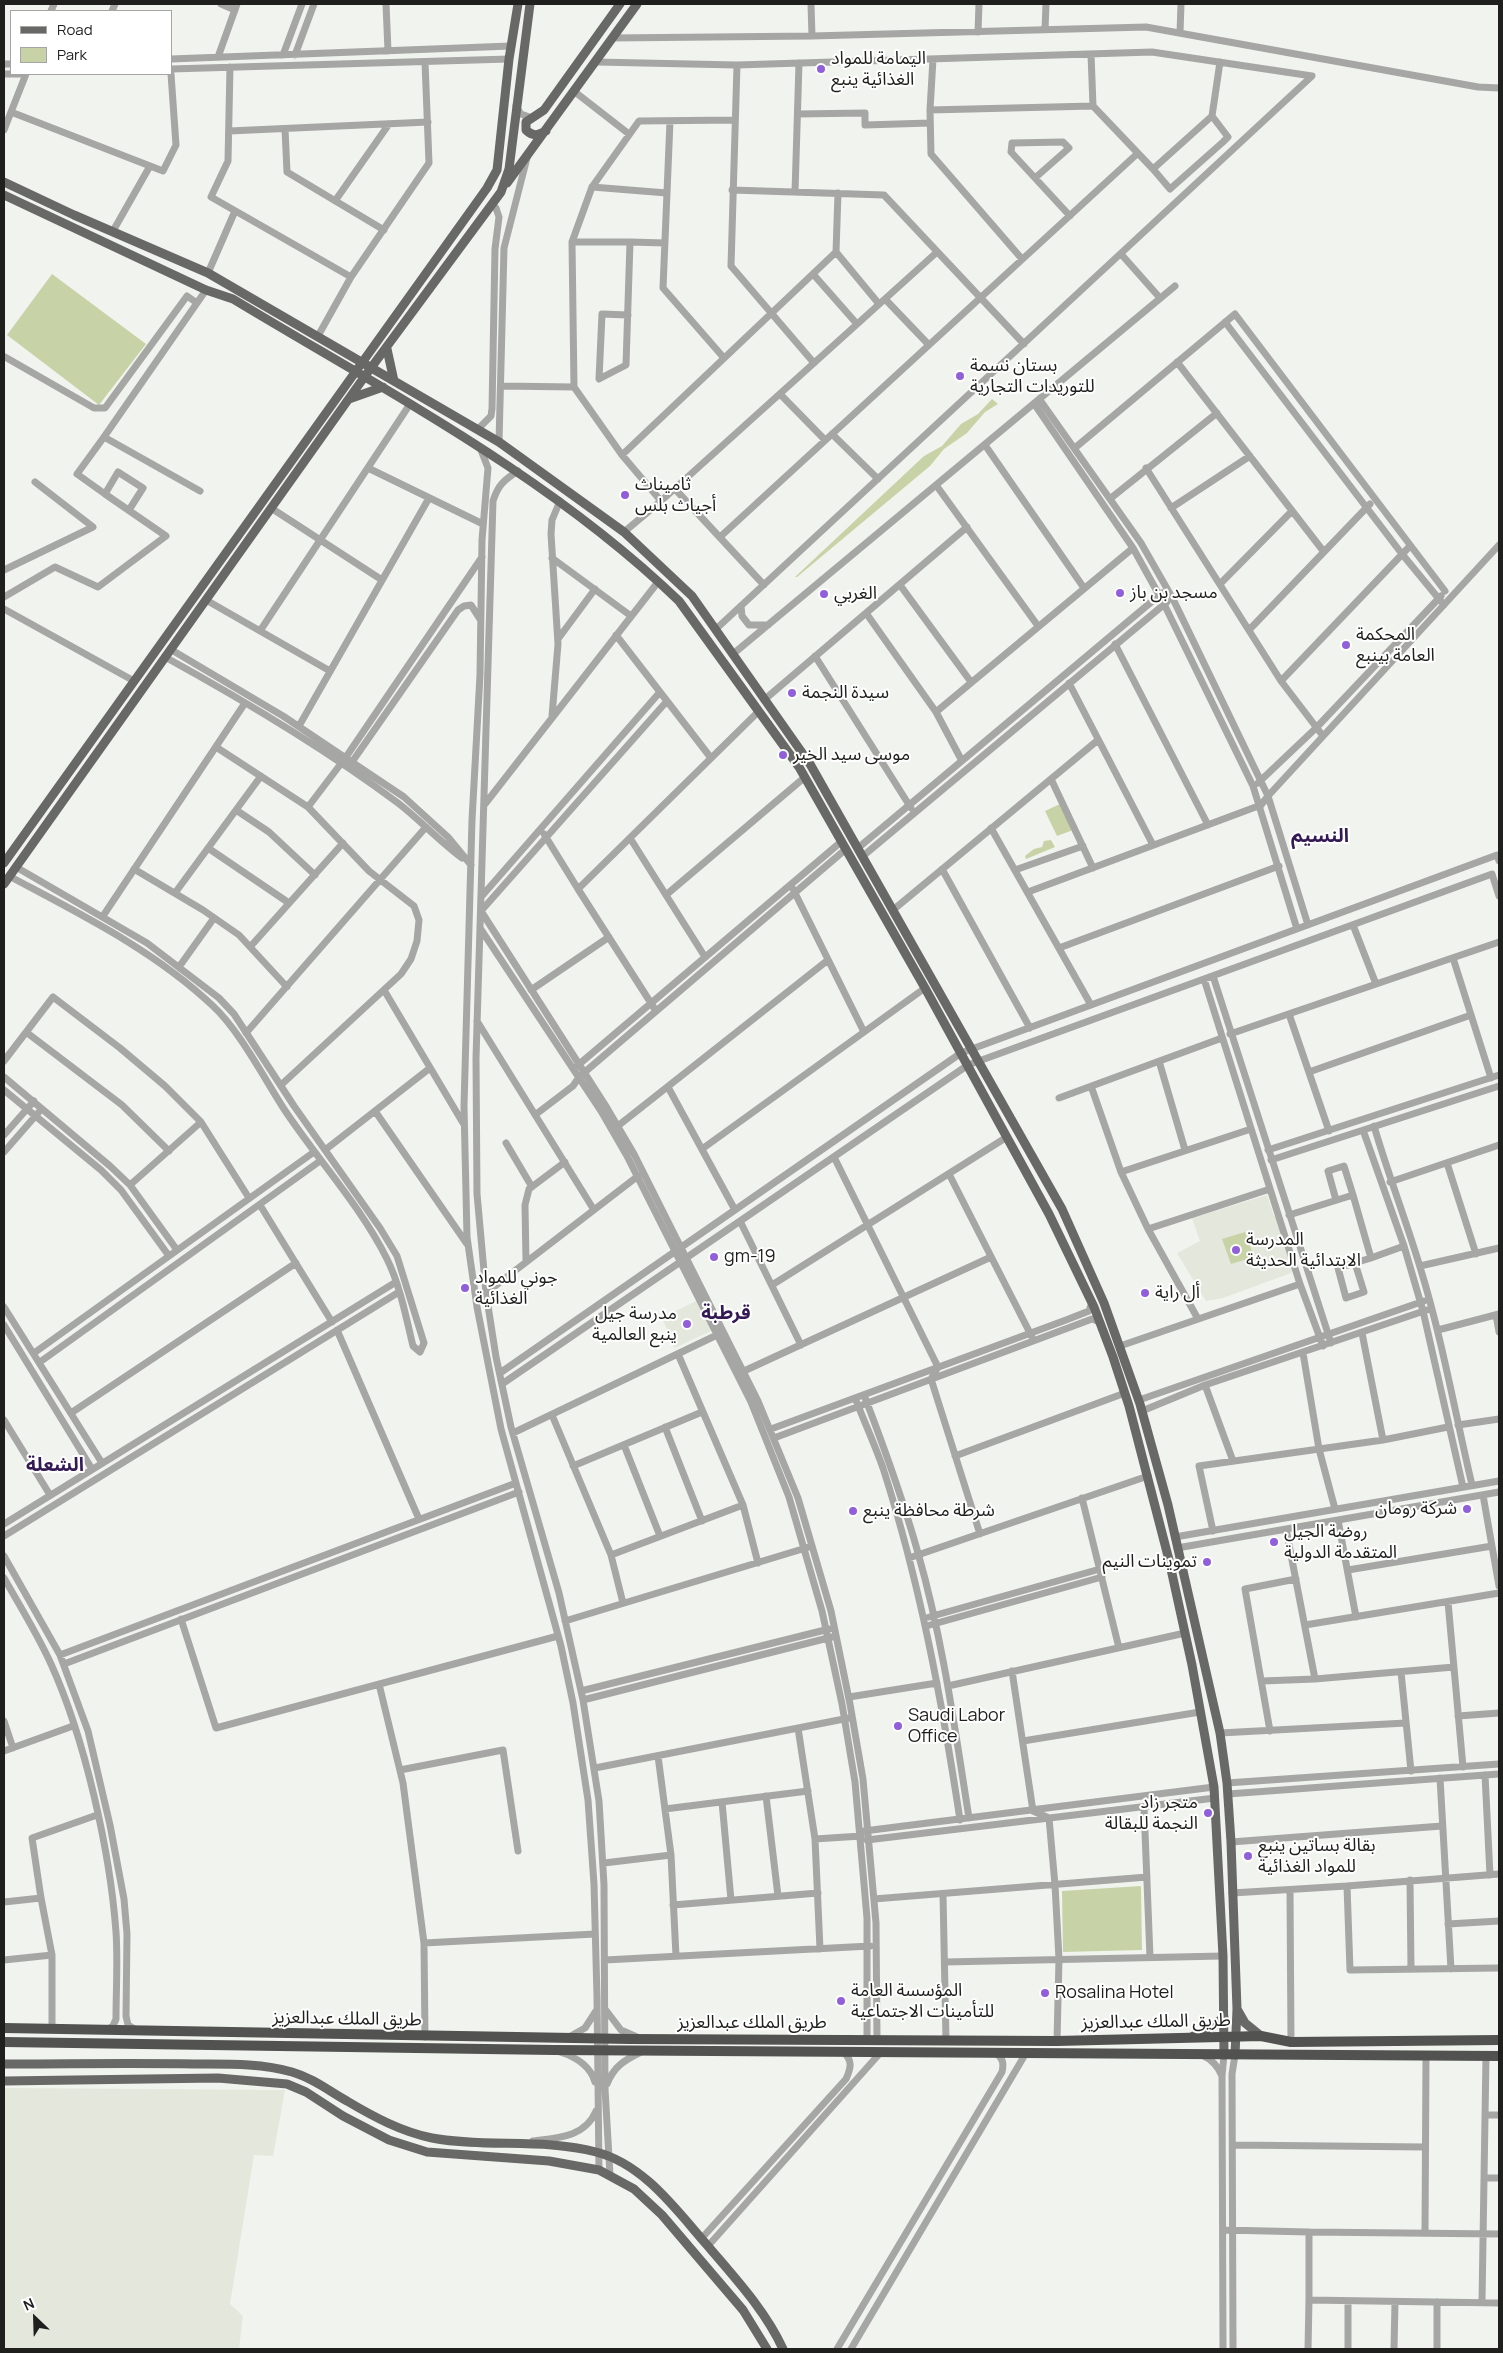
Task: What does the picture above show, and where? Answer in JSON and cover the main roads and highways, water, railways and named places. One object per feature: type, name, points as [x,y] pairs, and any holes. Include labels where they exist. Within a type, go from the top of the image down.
[{"type":"highway","name":"طريق الملك عبدالعزيز","points":[[4,2028],[425,2037],[645,2039],[1057,2041],[1261,2036],[1291,2042],[1499,2040]]},
{"type":"highway","name":"طريق الملك عبدالعزيز","points":[[4,2042],[550,2050],[1499,2056]]},
{"type":"main road","points":[[4,863],[487,188],[497,170],[509,59],[518,4]]},
{"type":"main road","points":[[501,192],[509,169],[530,4]]},
{"type":"main road","points":[[546,131],[535,135],[530,134],[525,126],[526,122],[544,110],[620,4]]},
{"type":"main road","points":[[7,880],[364,376],[386,349],[575,92],[636,4]]},
{"type":"main road","points":[[4,182],[208,273],[500,442],[624,532],[692,596],[810,764],[1062,1209],[1104,1304],[1142,1411],[1175,1537],[1220,1732],[1227,1783],[1231,1842],[1237,2009],[1236,2055]]},
{"type":"main road","points":[[4,195],[206,290],[233,300],[479,445],[560,501],[658,582],[692,617],[805,777],[968,1065],[1049,1214],[1092,1302],[1125,1393],[1148,1476],[1185,1633],[1214,1787],[1223,1956],[1224,2055]]},
{"type":"main road","points":[[386,349],[394,381]]},
{"type":"main road","points":[[339,362],[345,373],[346,383]]},
{"type":"main road","points":[[349,399],[383,387]]},
{"type":"main road","points":[[1237,2009],[1245,2023],[1261,2036]]},
{"type":"main road","points":[[1190,2037],[1205,2032],[1224,2017]]},
{"type":"main road","points":[[4,2064],[197,2064],[274,2068],[310,2078],[375,2118],[399,2129],[433,2138],[558,2146],[598,2152],[627,2166],[655,2188],[708,2246],[755,2302],[783,2349]]},
{"type":"main road","points":[[4,2081],[218,2078],[287,2084],[306,2092],[344,2116],[389,2140],[427,2152],[549,2161],[599,2170],[634,2189],[662,2215],[743,2310],[767,2349]]},
{"type":"place","name":"اليمامة للمواد الغذائية ينبع","points":[[821,69]]},
{"type":"place","name":"بستان نسمة للتوريدات التجارية","points":[[960,376]]},
{"type":"place","name":"ثاميناث أجياث بلس","points":[[625,495]]},
{"type":"place","name":"مسجد بن باز","points":[[1120,593]]},
{"type":"place","name":"الغربي","points":[[824,594]]},
{"type":"place","name":"المحكمة العامة بينبع","points":[[1346,645]]},
{"type":"place","name":"سيدة النجمة","points":[[792,693]]},
{"type":"place","name":"موسى سيد الخير","points":[[783,755]]},
{"type":"place","name":"المدرسة الابتدائية الحديثة","points":[[1236,1250]]},
{"type":"place","name":"gm-19","points":[[714,1257]]},
{"type":"place","name":"جوني للمواد الغذائية","points":[[465,1288]]},
{"type":"place","name":"أل راية","points":[[1145,1293]]},
{"type":"place","name":"مدرسة جيل ينبع العالمية","points":[[687,1324]]},
{"type":"place","name":"شركة رومان","points":[[1467,1509]]},
{"type":"place","name":"شرطة محافظة ينبع","points":[[853,1511]]},
{"type":"place","name":"روضة الجيل المتقدمة الدولية","points":[[1274,1542]]},
{"type":"place","name":"تموينات النيم","points":[[1207,1562]]},
{"type":"place","name":"Saudi Labor Office","points":[[898,1726]]},
{"type":"place","name":"متجر زاد النجمة للبقالة","points":[[1208,1813]]},
{"type":"place","name":"بقالة بساتين ينبع للمواد الغذائية","points":[[1248,1856]]},
{"type":"place","name":"Rosalina Hotel","points":[[1045,1993]]},
{"type":"place","name":"المؤسسة العامة للتأمينات الاجتماعية","points":[[841,2001]]},
{"type":"district","name":"النسيم","points":[[1320,837]]},
{"type":"district","name":"قرطبة","points":[[726,1314]]},
{"type":"district","name":"الشعلة","points":[[55,1466]]}]
